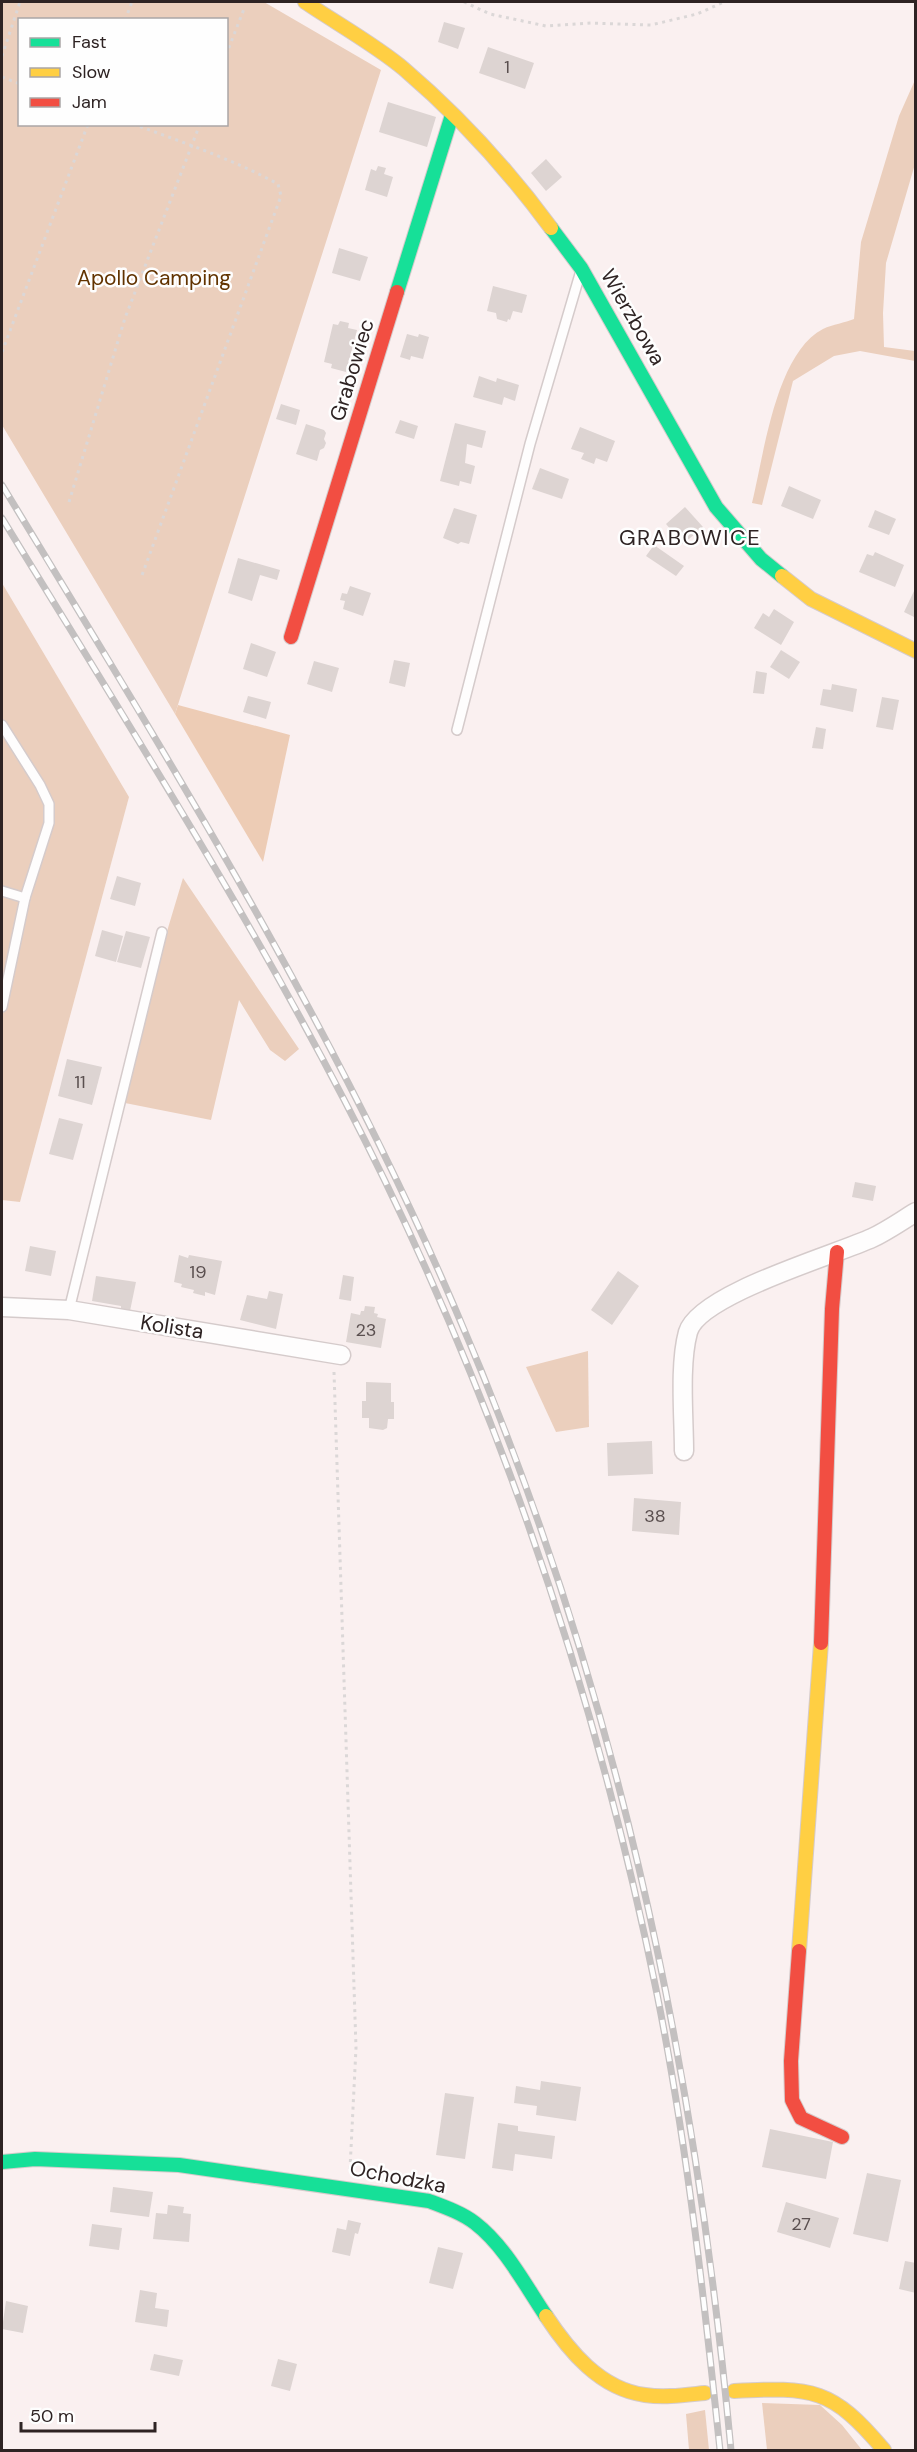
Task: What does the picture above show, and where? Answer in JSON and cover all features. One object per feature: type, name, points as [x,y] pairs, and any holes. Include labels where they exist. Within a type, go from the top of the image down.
[{"type":"street","name":"Wierzbowa","points":[[304,2],[403,68],[452,115],[532,202],[581,268],[716,507],[761,559],[812,599],[915,651]]},
{"type":"street","name":"Grabowiec","points":[[291,638],[452,115]]},
{"type":"street","points":[[684,1451],[685,1362],[688,1330],[704,1311],[764,1279],[873,1237],[915,1212]]},
{"type":"street","points":[[837,1252],[832,1310],[820,1684],[791,2061],[792,2100],[801,2118],[842,2137]]},
{"type":"street","name":"Kolista","points":[[2,1307],[69,1310],[337,1354]]},
{"type":"street","name":"Ochodzka","points":[[2,2162],[35,2159],[179,2165],[429,2201],[456,2211],[480,2227],[504,2254],[578,2359],[612,2385],[625,2391],[649,2396],[705,2393]]},
{"type":"street","points":[[734,2391],[788,2388],[812,2391],[849,2411],[884,2451]]},
{"type":"lane","points":[[457,730],[530,444],[581,268]]},
{"type":"lane","points":[[2,725],[40,785],[49,804],[49,823],[25,898],[2,1006]]},
{"type":"lane","points":[[2,891],[25,898]]},
{"type":"lane","points":[[69,1310],[162,932]]},
{"type":"path","points":[[2,56],[20,2]]},
{"type":"path","points":[[126,18],[132,2]]},
{"type":"path","points":[[464,2],[490,14],[546,26],[591,23],[651,25],[697,14],[724,2]]},
{"type":"path","points":[[228,50],[244,9]]},
{"type":"path","points":[[2,77],[18,83]]},
{"type":"path","points":[[2,352],[87,126]]},
{"type":"path","points":[[139,126],[192,145],[278,184],[281,196],[141,578]]},
{"type":"path","points":[[69,502],[125,318],[199,126]]},
{"type":"path","points":[[337,1354],[356,2048],[350,2188]]},
{"type":"green space","name":"Apollo Camping","points":[[2,2],[264,2],[381,70],[175,714],[2,425]]},
{"type":"green space","points":[[915,80],[915,164],[886,263],[883,313],[884,347],[915,351],[915,361],[860,351],[834,356],[793,381],[762,505],[752,503],[774,407],[794,359],[807,341],[823,329],[854,319],[861,242],[899,116]]},
{"type":"green space","points":[[2,583],[129,797],[20,1202],[2,1200]]},
{"type":"green space","points":[[183,878],[299,1049],[285,1061],[270,1050],[239,1000],[211,1120],[125,1103],[168,928]]},
{"type":"green space","points":[[588,1351],[589,1427],[556,1432],[526,1367]]},
{"type":"green space","points":[[762,2403],[820,2405],[842,2425],[862,2450],[767,2450]]},
{"type":"green space","points":[[705,2410],[709,2450],[689,2450],[686,2414]]},
{"type":"shaded area","points":[[178,705],[290,735],[263,862],[175,714]]},
{"type":"building","points":[[444,22],[465,28],[458,49],[438,42]]},
{"type":"building","points":[[488,47],[534,63],[525,89],[479,73]]},
{"type":"building","points":[[388,102],[436,117],[427,147],[379,132]]},
{"type":"building","points":[[546,159],[562,177],[546,191],[531,173]]},
{"type":"building","points":[[378,166],[386,168],[384,174],[393,177],[387,197],[365,190],[371,169],[376,171]]},
{"type":"building","points":[[339,248],[368,257],[360,281],[332,273]]},
{"type":"building","points":[[493,286],[527,295],[522,313],[513,311],[507,322],[497,319],[496,313],[487,311]]},
{"type":"building","points":[[340,321],[349,323],[348,328],[357,330],[346,372],[331,368],[332,364],[324,362],[333,324],[338,325]]},
{"type":"building","points":[[407,334],[429,337],[423,359],[411,356],[410,360],[400,357]]},
{"type":"building","points":[[479,376],[496,382],[497,378],[519,385],[515,401],[504,397],[502,405],[473,397]]},
{"type":"building","points":[[281,404],[300,410],[296,425],[276,419]]},
{"type":"building","points":[[400,420],[418,426],[414,439],[395,433]]},
{"type":"building","points":[[455,423],[486,431],[482,448],[467,444],[465,463],[475,466],[471,484],[460,481],[459,486],[440,481]]},
{"type":"building","points":[[306,424],[324,430],[326,433],[324,439],[326,443],[320,450],[317,461],[296,454]]},
{"type":"building","points":[[580,427],[615,441],[607,462],[596,458],[594,464],[581,459],[584,453],[571,449]]},
{"type":"building","points":[[540,468],[569,479],[562,499],[532,489]]},
{"type":"building","points":[[789,486],[821,500],[813,519],[781,506]]},
{"type":"building","points":[[685,507],[703,527],[683,544],[666,524]]},
{"type":"building","points":[[454,508],[477,515],[469,544],[461,542],[458,544],[443,538]]},
{"type":"building","points":[[875,510],[896,519],[889,535],[868,527]]},
{"type":"building","points":[[654,545],[684,566],[676,576],[646,556]]},
{"type":"building","points":[[875,552],[904,565],[895,587],[859,572],[867,554],[873,556]]},
{"type":"building","points":[[238,558],[280,570],[277,580],[260,575],[252,601],[228,593]]},
{"type":"building","points":[[350,586],[371,593],[363,616],[343,609],[345,601],[340,600],[342,593],[347,594]]},
{"type":"building","points":[[914,591],[916,592],[916,618],[904,612]]},
{"type":"building","points":[[774,609],[794,622],[781,645],[754,628],[763,613],[769,617]]},
{"type":"building","points":[[251,643],[276,652],[267,677],[243,669]]},
{"type":"building","points":[[781,650],[800,662],[789,679],[770,667]]},
{"type":"building","points":[[394,660],[410,663],[405,687],[389,683]]},
{"type":"building","points":[[314,661],[339,668],[332,692],[307,684]]},
{"type":"building","points":[[756,671],[767,673],[764,694],[753,693]]},
{"type":"building","points":[[832,684],[857,689],[853,712],[820,705],[823,689],[831,690]]},
{"type":"building","points":[[248,696],[271,702],[266,719],[243,712]]},
{"type":"building","points":[[882,697],[899,700],[893,730],[876,727]]},
{"type":"building","points":[[816,727],[826,729],[823,749],[812,748]]},
{"type":"building","points":[[117,876],[141,883],[135,906],[110,899]]},
{"type":"building","points":[[102,930],[123,936],[116,962],[95,956]]},
{"type":"building","points":[[126,931],[150,937],[141,968],[117,962]]},
{"type":"building","points":[[67,1059],[102,1067],[92,1105],[58,1096]]},
{"type":"building","points":[[59,1118],[83,1124],[73,1160],[49,1154]]},
{"type":"building","points":[[855,1182],[876,1186],[873,1201],[852,1197]]},
{"type":"building","points":[[30,1246],[56,1251],[51,1276],[25,1271]]},
{"type":"building","points":[[179,1255],[222,1261],[215,1295],[205,1292],[205,1296],[193,1293],[194,1290],[181,1287],[182,1284],[174,1282]]},
{"type":"building","points":[[618,1271],[639,1286],[612,1325],[591,1310]]},
{"type":"building","points":[[343,1275],[354,1277],[351,1301],[339,1299]]},
{"type":"building","points":[[96,1276],[136,1282],[130,1311],[121,1310],[121,1306],[92,1301]]},
{"type":"building","points":[[269,1291],[283,1294],[276,1329],[240,1320],[247,1295],[267,1299]]},
{"type":"building","points":[[365,1306],[375,1307],[374,1313],[378,1314],[377,1317],[386,1319],[381,1348],[346,1342],[351,1313],[360,1315]]},
{"type":"building","points":[[366,1382],[391,1383],[394,1419],[388,1419],[387,1428],[383,1430],[369,1428],[369,1418],[362,1418],[362,1401],[366,1401]]},
{"type":"building","points":[[652,1441],[653,1474],[608,1476],[607,1443]]},
{"type":"building","points":[[634,1498],[681,1502],[679,1535],[632,1531]]},
{"type":"building","points":[[541,2081],[581,2087],[576,2121],[536,2115],[537,2106],[514,2103],[516,2086],[540,2090]]},
{"type":"building","points":[[445,2093],[474,2097],[465,2159],[436,2155]]},
{"type":"building","points":[[498,2123],[518,2126],[518,2131],[555,2136],[552,2159],[515,2154],[513,2171],[492,2168]]},
{"type":"building","points":[[770,2129],[833,2142],[826,2179],[762,2167]]},
{"type":"building","points":[[867,2173],[901,2180],[888,2242],[853,2234]]},
{"type":"building","points":[[113,2187],[153,2192],[149,2217],[110,2212]]},
{"type":"building","points":[[786,2202],[839,2218],[830,2248],[777,2232]]},
{"type":"building","points":[[168,2205],[184,2207],[183,2213],[191,2214],[189,2242],[153,2239],[156,2213],[167,2214]]},
{"type":"building","points":[[348,2220],[361,2223],[358,2234],[355,2233],[350,2256],[332,2252],[337,2228],[346,2230]]},
{"type":"building","points":[[92,2224],[122,2228],[119,2250],[89,2246]]},
{"type":"building","points":[[438,2247],[463,2253],[453,2289],[429,2283]]},
{"type":"building","points":[[905,2261],[916,2263],[916,2293],[899,2289]]},
{"type":"building","points":[[140,2290],[157,2293],[155,2308],[169,2310],[167,2327],[135,2322]]},
{"type":"building","points":[[6,2301],[28,2306],[23,2333],[2,2329]]},
{"type":"building","points":[[154,2354],[183,2360],[179,2376],[150,2370]]},
{"type":"building","points":[[278,2359],[297,2364],[290,2391],[271,2386]]},
{"type":"railway","points":[[2,485],[184,786],[299,990],[406,1199],[454,1306],[510,1445],[560,1584],[602,1725],[639,1867],[669,2010],[695,2155],[715,2301],[731,2450]]},
{"type":"railway","points":[[2,518],[250,928],[342,1095],[430,1278],[511,1477],[579,1681],[608,1784],[657,1994],[686,2164],[720,2450]]},
{"type":"traffic: fast","points":[[397,292],[452,115]]},
{"type":"traffic: fast","points":[[551,228],[581,268],[716,507],[761,559],[782,576]]},
{"type":"traffic: fast","points":[[2,2162],[35,2159],[179,2165],[429,2201],[465,2216],[486,2232],[514,2266],[546,2316]]},
{"type":"traffic: slow","points":[[305,2],[382,52],[424,87],[482,145],[551,228]]},
{"type":"traffic: slow","points":[[782,576],[811,599],[916,651]]},
{"type":"traffic: slow","points":[[799,1951],[821,1643]]},
{"type":"traffic: slow","points":[[546,2316],[576,2355],[600,2377],[614,2385],[652,2396],[705,2393]]},
{"type":"traffic: slow","points":[[734,2391],[783,2390],[819,2396],[835,2403],[850,2414],[884,2450]]},
{"type":"traffic: jam","points":[[291,637],[397,292]]},
{"type":"traffic: jam","points":[[821,1643],[832,1309],[837,1252]]},
{"type":"traffic: jam","points":[[799,1951],[791,2061],[792,2100],[801,2118],[842,2137]]},
{"type":"district","name":"GRABOWICE","points":[[690,537]]}]
